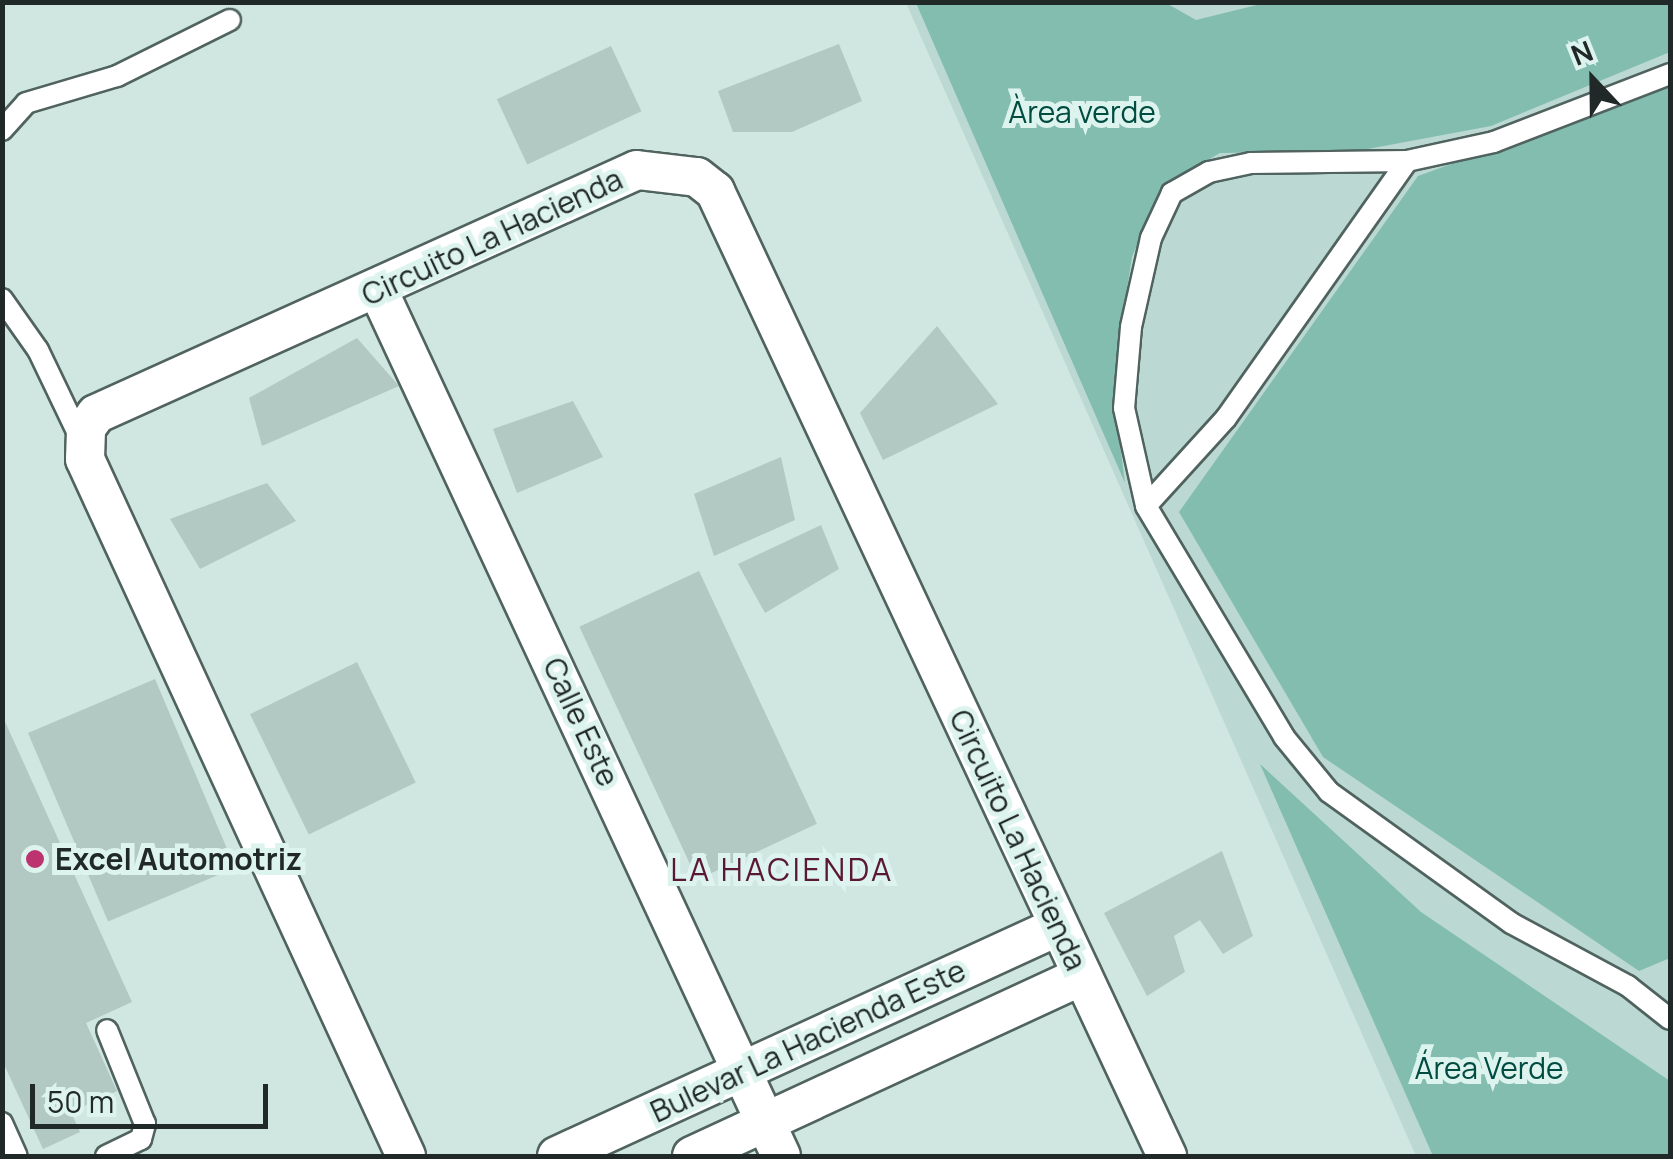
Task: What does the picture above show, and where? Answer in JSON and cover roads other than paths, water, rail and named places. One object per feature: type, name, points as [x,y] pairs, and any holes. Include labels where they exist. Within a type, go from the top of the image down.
[{"type":"street","name":"Circuito La Hacienda","points":[[83,444],[96,414],[637,170],[697,176],[714,191],[1167,1156]]},
{"type":"street","name":"Calle Este","points":[[378,290],[744,1070],[773,1140]]},
{"type":"street","points":[[83,444],[406,1156]]},
{"type":"street","name":"Bulevar La Hacienda Este","points":[[556,1156],[1059,926]]},
{"type":"street","name":"Bulevar La Hacienda Este","points":[[692,1156],[773,1140],[1082,976]]},
{"type":"lane","points":[[2,130],[26,104],[117,76],[230,20]]},
{"type":"lane","points":[[1670,74],[1494,142],[1408,161],[1251,164],[1209,172],[1172,193],[1143,273],[1124,408],[1146,506],[1284,737],[1329,792],[1511,923],[1628,986],[1670,1019]]},
{"type":"lane","points":[[1146,506],[1226,418],[1408,161]]},
{"type":"lane","points":[[2,299],[38,350],[83,444]]},
{"type":"lane","points":[[106,1156],[141,1139],[145,1124],[107,1030]]},
{"type":"lane","points":[[2,1124],[17,1156]]},
{"type":"place","name":"Excel Automotriz","points":[[35,859]]},
{"type":"district","name":"LA HACIENDA","points":[[782,869]]},
{"type":"park label","name":"Àrea verde","points":[[1082,112]]},
{"type":"park label","name":"Área Verde","points":[[1489,1068]]}]
